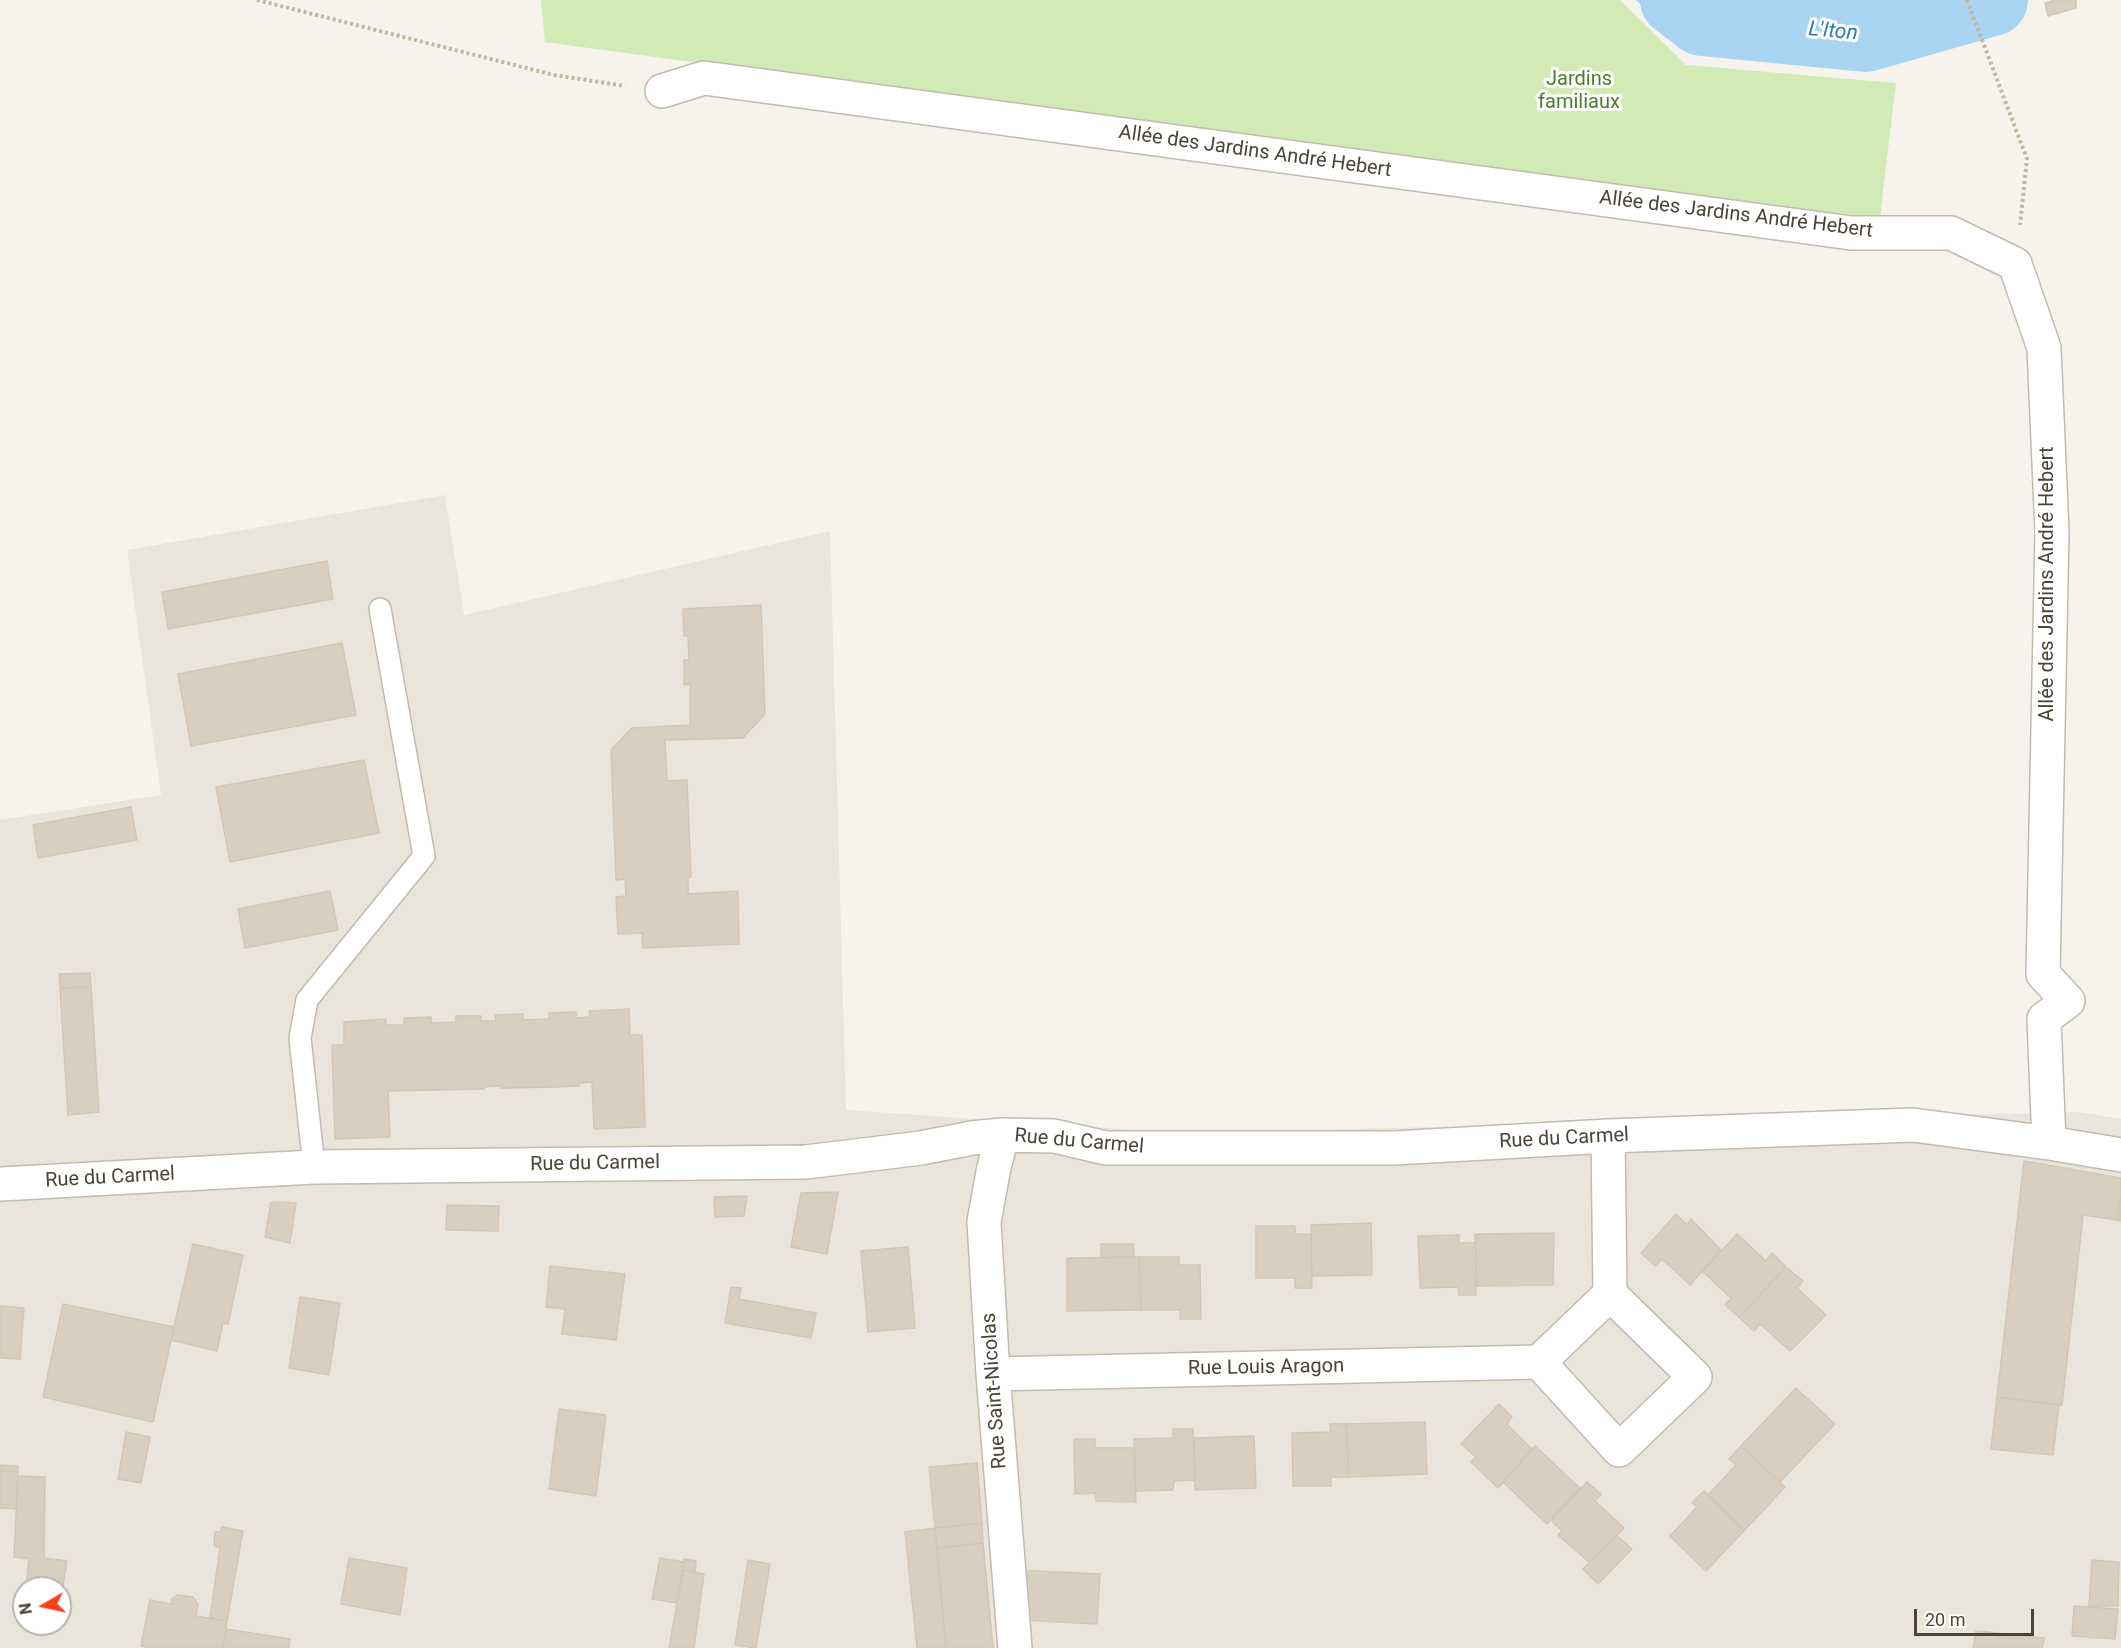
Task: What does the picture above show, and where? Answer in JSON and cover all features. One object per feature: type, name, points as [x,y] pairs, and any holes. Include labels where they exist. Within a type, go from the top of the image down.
[{"type":"street","name":"Allée des Jardins André Hebert","points":[[662,91],[704,78],[1851,233],[1951,233],[2015,264],[2044,348],[2052,532],[2043,974],[2068,1001],[2044,1019],[2049,1143]]},
{"type":"street","name":"Rue du Carmel","points":[[0,1184],[314,1167],[806,1162],[921,1148],[1002,1135],[1054,1136],[1106,1148],[1394,1148],[1608,1136],[1913,1125],[2121,1155]]},
{"type":"street","name":"Rue Saint-Nicolas","points":[[1002,1135],[984,1222],[993,1374],[1015,1648]]},
{"type":"street","points":[[1608,1136],[1610,1294],[1695,1377],[1618,1450],[1539,1362],[1610,1294]]},
{"type":"street","name":"Rue Louis Aragon","points":[[993,1374],[1539,1362]]},
{"type":"lane","points":[[314,1167],[300,1038],[307,1000],[424,856],[380,609]]},
{"type":"path","points":[[257,0],[554,75],[662,91]]},
{"type":"path","points":[[1967,0],[2026,159],[2015,264]]},
{"type":"shaded area","points":[[445,495],[464,615],[830,531],[846,1110],[1180,1133],[2079,1112],[2121,1119],[2121,1648],[0,1648],[0,820],[161,795],[127,550]]},
{"type":"green space","name":"Jardins familiaux","points":[[541,0],[1620,0],[1686,65],[1896,83],[1879,225],[545,42]]},
{"type":"water","points":[[1636,0],[1952,0],[1973,39],[1938,51],[1874,59],[1729,54],[1676,37]]},
{"type":"building","points":[[2055,0],[2076,0],[2076,8],[2048,16],[2045,3]]},
{"type":"building","points":[[327,561],[333,599],[168,629],[162,592]]},
{"type":"building","points":[[761,605],[765,714],[743,738],[665,740],[667,781],[687,780],[691,877],[688,877],[688,894],[738,891],[739,944],[643,948],[642,933],[618,934],[616,897],[626,896],[625,879],[616,880],[611,750],[632,728],[690,725],[690,684],[684,685],[684,660],[689,660],[688,636],[684,636],[683,609]]},
{"type":"building","points":[[342,643],[356,715],[191,746],[178,674]]},
{"type":"building","points":[[364,760],[379,833],[230,862],[216,787]]},
{"type":"building","points":[[131,807],[137,840],[38,858],[33,825]]},
{"type":"building","points":[[330,891],[338,930],[245,948],[238,909]]},
{"type":"building","points":[[90,973],[91,987],[60,988],[59,974]]},
{"type":"building","points":[[91,987],[99,1112],[68,1115],[60,988]]},
{"type":"building","points":[[629,1009],[630,1035],[642,1035],[645,1127],[594,1129],[592,1082],[579,1083],[579,1086],[501,1088],[500,1086],[484,1087],[484,1089],[388,1091],[390,1137],[335,1139],[332,1045],[344,1045],[344,1022],[386,1019],[386,1025],[404,1025],[404,1018],[431,1017],[431,1023],[456,1022],[456,1016],[481,1016],[481,1021],[496,1021],[495,1015],[523,1014],[523,1020],[549,1019],[549,1013],[576,1012],[576,1018],[590,1017],[589,1011]]},
{"type":"building","points":[[2024,1161],[2121,1178],[2117,1220],[2083,1215],[2062,1405],[1997,1397]]},
{"type":"building","points":[[838,1192],[827,1254],[791,1247],[801,1193]]},
{"type":"building","points":[[2121,1194],[2121,1221],[2117,1220]]},
{"type":"building","points":[[747,1196],[744,1216],[715,1217],[714,1197]]},
{"type":"building","points":[[271,1202],[296,1203],[290,1243],[265,1237]]},
{"type":"building","points":[[447,1205],[499,1206],[498,1231],[446,1230]]},
{"type":"building","points":[[1676,1214],[1687,1225],[1691,1219],[1721,1250],[1690,1285],[1662,1259],[1655,1266],[1641,1253]]},
{"type":"building","points":[[1371,1223],[1372,1275],[1312,1276],[1311,1225]]},
{"type":"building","points":[[1256,1226],[1295,1226],[1296,1234],[1311,1234],[1312,1288],[1295,1288],[1295,1278],[1256,1278]]},
{"type":"building","points":[[1554,1233],[1553,1285],[1477,1286],[1475,1234]]},
{"type":"building","points":[[1737,1234],[1766,1261],[1772,1253],[1786,1267],[1739,1317],[1725,1305],[1731,1298],[1702,1271]]},
{"type":"building","points":[[1459,1235],[1459,1243],[1476,1243],[1476,1295],[1459,1295],[1458,1287],[1420,1288],[1418,1236]]},
{"type":"building","points":[[193,1244],[243,1255],[228,1324],[223,1323],[217,1351],[171,1340]]},
{"type":"building","points":[[1101,1244],[1133,1244],[1134,1257],[1101,1258]]},
{"type":"building","points":[[908,1247],[915,1328],[868,1332],[861,1251]]},
{"type":"building","points":[[1139,1257],[1179,1257],[1179,1265],[1200,1265],[1201,1319],[1180,1319],[1180,1310],[1141,1310]]},
{"type":"building","points":[[1139,1257],[1141,1310],[1067,1311],[1067,1258]]},
{"type":"building","points":[[550,1266],[625,1274],[616,1340],[562,1334],[565,1309],[546,1307]]},
{"type":"building","points":[[1786,1267],[1803,1281],[1797,1288],[1826,1315],[1790,1351],[1760,1324],[1754,1331],[1739,1317]]},
{"type":"building","points":[[731,1287],[741,1288],[739,1299],[816,1313],[811,1338],[725,1323]]},
{"type":"building","points":[[300,1297],[340,1303],[329,1375],[289,1368]]},
{"type":"building","points":[[63,1304],[174,1327],[153,1422],[43,1397]]},
{"type":"building","points":[[0,1306],[24,1308],[20,1359],[0,1358]]},
{"type":"building","points":[[1796,1388],[1835,1424],[1780,1482],[1741,1446]]},
{"type":"building","points":[[1997,1397],[2059,1405],[2053,1455],[1991,1449]]},
{"type":"building","points":[[1499,1404],[1512,1417],[1507,1424],[1532,1449],[1498,1488],[1471,1462],[1476,1457],[1461,1444]]},
{"type":"building","points":[[559,1409],[606,1415],[596,1496],[549,1489]]},
{"type":"building","points":[[1425,1422],[1427,1474],[1349,1477],[1346,1424]]},
{"type":"building","points":[[1330,1424],[1346,1424],[1349,1477],[1331,1477],[1331,1486],[1293,1486],[1292,1433],[1331,1432]]},
{"type":"building","points":[[1173,1429],[1193,1429],[1195,1480],[1174,1481],[1173,1490],[1136,1491],[1134,1439],[1173,1438]]},
{"type":"building","points":[[126,1432],[150,1437],[141,1483],[118,1479]]},
{"type":"building","points":[[1254,1436],[1256,1488],[1195,1490],[1194,1438]]},
{"type":"building","points":[[1074,1439],[1095,1439],[1095,1448],[1134,1448],[1136,1502],[1096,1501],[1096,1493],[1075,1494]]},
{"type":"building","points":[[1535,1446],[1580,1488],[1547,1524],[1503,1482]]},
{"type":"building","points":[[1741,1446],[1785,1487],[1744,1531],[1708,1495],[1736,1465],[1729,1459]]},
{"type":"building","points":[[977,1463],[982,1523],[935,1528],[929,1467]]},
{"type":"building","points":[[0,1465],[18,1466],[18,1472],[0,1471]]},
{"type":"building","points":[[0,1471],[18,1472],[16,1509],[0,1508]]},
{"type":"building","points":[[18,1476],[45,1477],[44,1558],[67,1561],[65,1576],[27,1576],[29,1559],[14,1557]]},
{"type":"building","points":[[1587,1482],[1601,1494],[1595,1501],[1624,1528],[1589,1562],[1558,1535],[1562,1531],[1551,1520]]},
{"type":"building","points":[[1704,1491],[1744,1531],[1706,1571],[1670,1536],[1697,1507],[1692,1503]]},
{"type":"building","points":[[982,1523],[983,1543],[937,1548],[935,1528]]},
{"type":"building","points":[[222,1527],[243,1531],[227,1621],[210,1618],[220,1548],[214,1546],[215,1532],[220,1532]]},
{"type":"building","points":[[935,1528],[946,1648],[917,1648],[905,1532]]},
{"type":"building","points":[[1616,1535],[1632,1549],[1598,1584],[1583,1569]]},
{"type":"building","points":[[983,1543],[993,1648],[946,1648],[937,1548]]},
{"type":"building","points":[[349,1558],[407,1568],[400,1615],[341,1604]]},
{"type":"building","points":[[660,1558],[684,1562],[677,1603],[652,1599]]},
{"type":"building","points":[[684,1559],[696,1561],[695,1572],[683,1570]]},
{"type":"building","points":[[748,1560],[770,1564],[756,1648],[735,1645]]},
{"type":"building","points":[[2092,1560],[2119,1562],[2118,1606],[2089,1606]]},
{"type":"building","points":[[683,1570],[704,1574],[694,1648],[669,1648]]},
{"type":"building","points":[[1014,1570],[1100,1574],[1097,1624],[1019,1620]]},
{"type":"building","points":[[177,1595],[193,1597],[198,1604],[196,1616],[227,1621],[223,1648],[141,1646],[150,1600],[171,1604],[172,1599]]},
{"type":"building","points":[[2074,1606],[2118,1609],[2115,1639],[2072,1636]]},
{"type":"building","points":[[226,1629],[290,1639],[289,1648],[223,1648]]},
{"type":"building","points":[[1976,1631],[2044,1638],[2042,1648],[1973,1648]]},
{"type":"waterway","name":"L'Iton","points":[[1676,0],[1702,20],[1866,36],[1992,0]]}]
